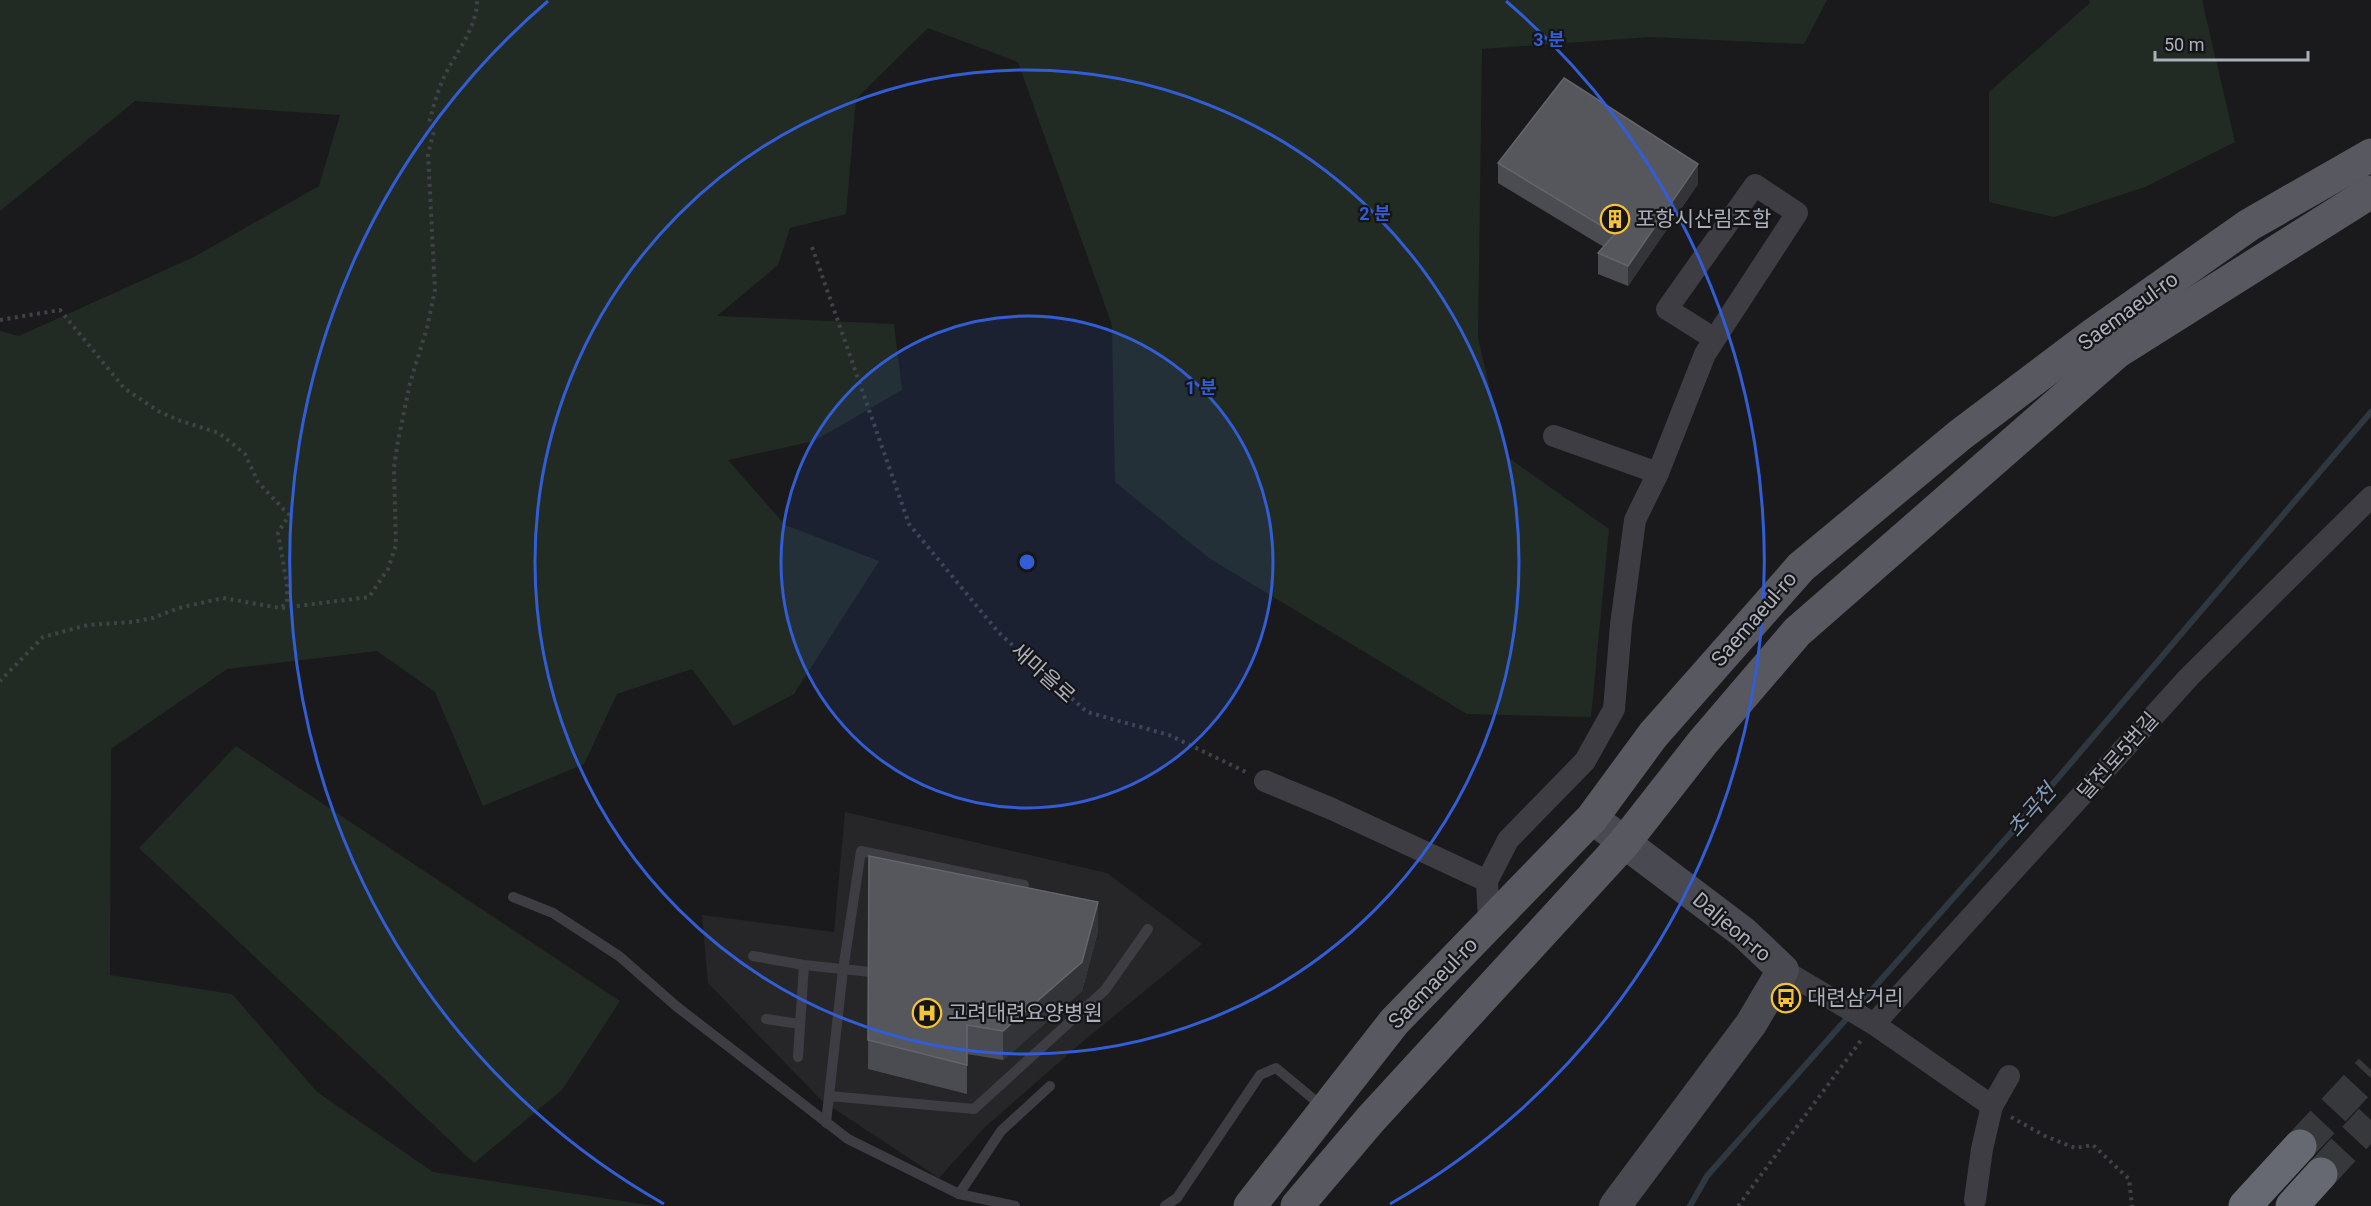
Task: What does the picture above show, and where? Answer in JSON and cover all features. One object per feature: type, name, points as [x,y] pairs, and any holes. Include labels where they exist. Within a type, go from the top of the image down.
[{"type":"highway","points":[[2245,1206],[2300,1146]]},
{"type":"highway","points":[[2292,1206],[2321,1174]]},
{"type":"main road","name":"Saemaeul-ro","points":[[1250,1206],[1394,1022],[1592,818],[1653,735],[1801,567],[1960,435],[2094,334],[2249,225],[2371,155]]},
{"type":"main road","name":"Saemaeul-ro","points":[[1297,1206],[1370,1120],[1624,843],[1704,742],[1797,632],[2117,352],[2371,192]]},
{"type":"street","points":[[1490,923],[1487,881],[1508,840],[1585,761],[1614,709],[1621,625],[1635,520],[1658,473],[1713,338],[1797,213],[1755,185],[1667,309],[1713,338]]},
{"type":"street","points":[[1554,436],[1658,473]]},
{"type":"street","name":"달전로5번길","points":[[1869,1021],[2189,677],[2371,497]]},
{"type":"street","points":[[1265,781],[1332,809],[1487,881]]},
{"type":"street","name":"Daljeon-ro","points":[[1592,818],[1744,933],[1783,970],[1751,1024],[1627,1203]]},
{"type":"street","points":[[1783,970],[1869,1021],[1992,1106]]},
{"type":"street","points":[[1975,1200],[1982,1149],[1992,1106],[2008,1076]]},
{"type":"lane","points":[[826,1123],[843,970],[861,851],[1024,885]]},
{"type":"lane","points":[[513,897],[553,913],[619,956],[676,1006],[848,1139],[959,1194],[1015,1206]]},
{"type":"lane","points":[[829,1096],[974,1109],[1105,990],[1148,929]]},
{"type":"lane","points":[[753,956],[804,965],[893,974]]},
{"type":"lane","points":[[798,1057],[804,965]]},
{"type":"lane","points":[[766,1019],[800,1024]]},
{"type":"lane","points":[[1165,1206],[1177,1198],[1260,1075],[1276,1068],[1325,1110]]},
{"type":"lane","points":[[959,1194],[1002,1131],[1050,1086]]},
{"type":"path","points":[[0,681],[43,637],[88,625],[153,618],[179,608],[223,598],[279,608],[369,597],[392,560],[396,539],[394,485],[398,441],[410,382],[427,328],[435,290],[428,154],[434,131],[429,122],[446,72],[471,29],[477,0]]},
{"type":"path","name":"새마을로","points":[[812,247],[909,524],[999,633],[1087,712],[1169,735],[1265,781]]},
{"type":"path","points":[[0,320],[60,310],[123,388],[158,411],[219,433],[245,454],[258,482],[289,514],[278,533],[287,585],[286,603],[279,608]]},
{"type":"path","points":[[1738,1206],[1869,1021]]},
{"type":"path","points":[[1992,1106],[2045,1136],[2075,1148],[2093,1145],[2129,1179],[2132,1206]]},
{"type":"shaded area","points":[[0,0],[1827,0],[1804,44],[1650,37],[1482,49],[1478,338],[1506,456],[1609,529],[1591,717],[1467,714],[1209,558],[1115,482],[1112,325],[1018,62],[928,28],[856,99],[846,214],[790,228],[778,265],[717,316],[894,324],[902,390],[814,441],[728,460],[785,525],[879,561],[794,694],[734,726],[692,669],[617,694],[584,764],[483,806],[435,692],[377,651],[227,669],[111,749],[110,975],[232,994],[317,1092],[433,1172],[655,1206],[0,1206],[0,331],[19,336],[196,256],[319,186],[340,115],[135,101],[0,211]]},
{"type":"shaded area","points":[[2089,0],[2202,0],[2235,142],[2145,187],[2054,217],[1989,202],[1989,92],[2090,3]]},
{"type":"shaded area","points":[[236,746],[620,1001],[562,1090],[474,1163],[139,848]]},
{"type":"shaded area","name":"고려대련요양병원","points":[[845,812],[1107,873],[1202,944],[1081,1043],[985,1127],[939,1178],[821,1100],[708,983],[702,915],[834,932]]},
{"type":"building","name":"포항시산림조합","points":[[1564,78],[1698,164],[1628,266],[1598,253],[1615,234],[1498,163]]},
{"type":"building","points":[[869,856],[1098,902],[1082,962],[1003,1031],[967,1025],[967,1065],[868,1040]]},
{"type":"waterway","name":"초곡천","points":[[1856,1008],[2010,834],[2371,412]]},
{"type":"waterway","name":"초곡천","points":[[1690,1206],[1707,1176],[1849,1016]]},
{"type":"tunnel","points":[[2300,1146],[2371,1070]]},
{"type":"tunnel","points":[[2321,1174],[2371,1120]]},
{"type":"place","name":"포항시산림조합","points":[[1615,219]]},
{"type":"place","name":"대련삼거리","points":[[1786,998]]},
{"type":"place","name":"고려대련요양병원","points":[[927,1013]]}]
